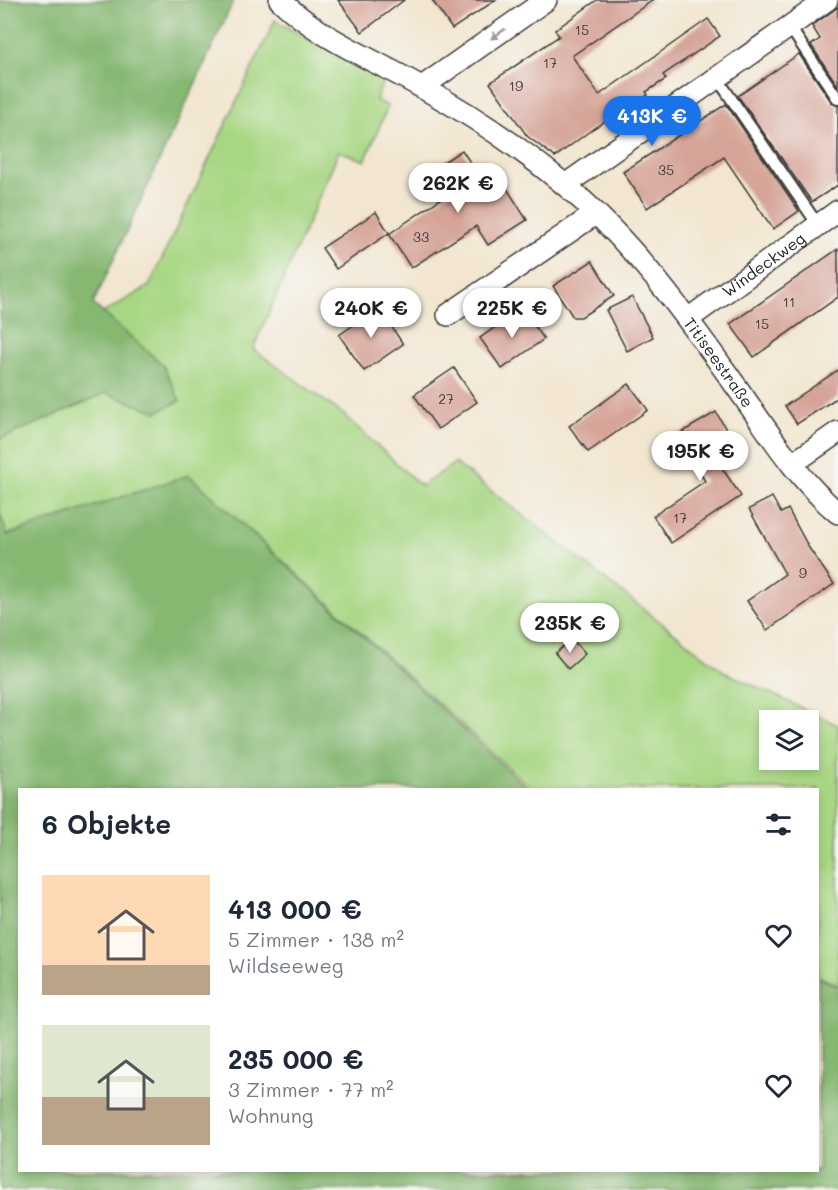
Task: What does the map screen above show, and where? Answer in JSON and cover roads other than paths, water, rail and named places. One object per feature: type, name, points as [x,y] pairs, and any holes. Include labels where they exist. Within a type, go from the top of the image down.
[{"type":"street","name":"Titiseestraße","points":[[280,0],[295,15],[342,45],[465,112],[565,185],[634,253],[688,319],[792,464],[838,513]]},
{"type":"street","points":[[422,87],[546,0]]},
{"type":"street","points":[[565,185],[827,0]]},
{"type":"street","name":"Windeckweg","points":[[688,319],[838,211]]},
{"type":"street","points":[[448,315],[595,214]]},
{"type":"street","points":[[792,464],[838,432]]},
{"type":"lane","points":[[789,26],[838,99]]},
{"type":"lane","points":[[717,78],[818,225]]}]
